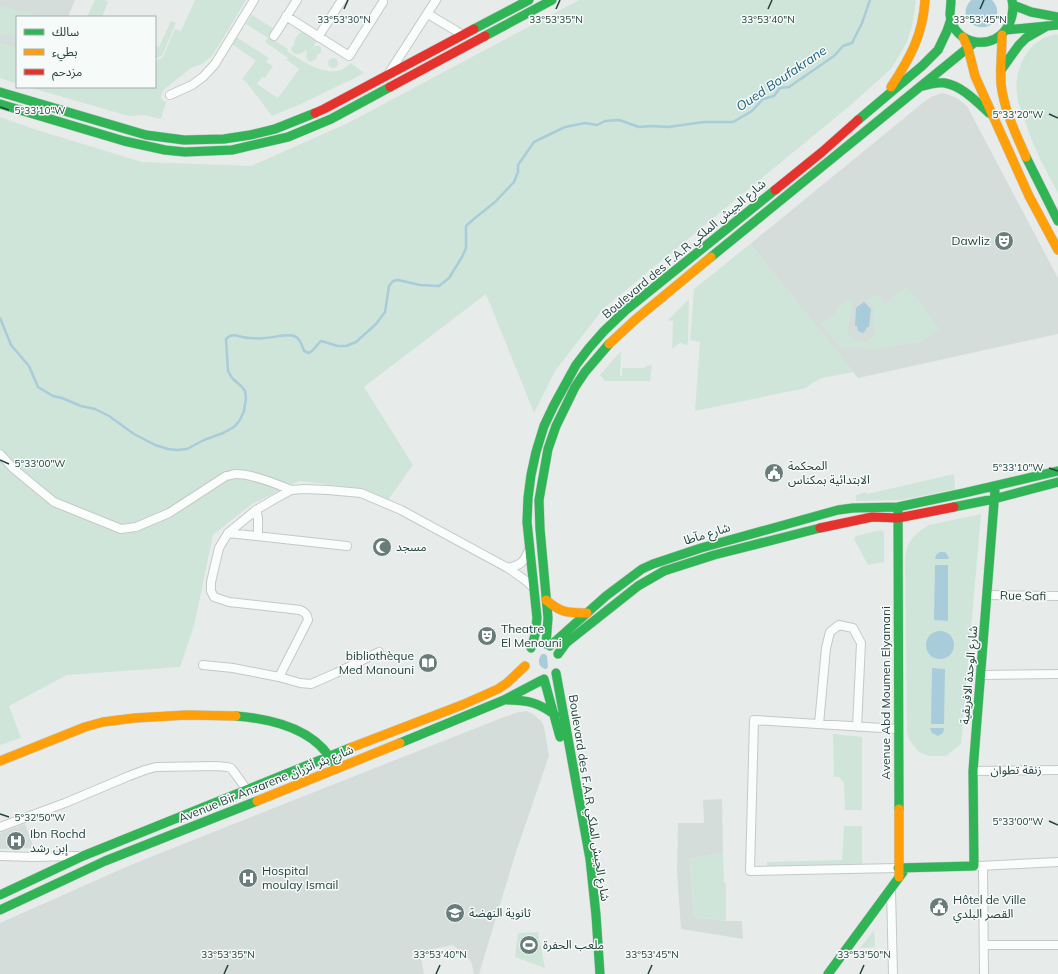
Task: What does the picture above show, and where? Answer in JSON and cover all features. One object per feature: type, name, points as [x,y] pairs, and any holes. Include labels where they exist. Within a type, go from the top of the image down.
[{"type":"main road","points":[[0,92],[146,135],[184,140],[210,140],[250,135],[275,129],[324,109],[529,0]]},
{"type":"main road","points":[[0,104],[124,141],[165,150],[185,152],[232,150],[288,137],[331,119],[552,0]]},
{"type":"main road","points":[[885,97],[918,41],[924,15],[925,0]]},
{"type":"main road","points":[[1012,2],[1024,0]]},
{"type":"main road","points":[[1012,2],[1031,12],[1058,17]]},
{"type":"main road","points":[[972,45],[994,40],[1004,33],[1011,23],[1013,15],[1012,2]]},
{"type":"main road","points":[[949,3],[951,19],[955,28],[972,45],[975,76],[1029,196],[1058,250]]},
{"type":"main road","name":"Boulevard des F.A.R شارع الجيش الملكي","points":[[531,648],[537,622],[527,522],[531,475],[544,426],[576,365],[604,331],[626,310],[822,152],[922,66],[938,50],[951,19]]},
{"type":"main road","points":[[1004,33],[1058,25]]},
{"type":"main road","points":[[1001,70],[1019,45],[1026,38],[1047,26]]},
{"type":"main road","points":[[1004,33],[1001,70],[1002,90],[1008,111],[1017,137],[1041,190],[1058,220]]},
{"type":"main road","name":"Boulevard des F.A.R شارع الجيش الملكي","points":[[548,645],[548,618],[540,529],[539,500],[548,449],[556,426],[569,398],[585,372],[604,349],[630,324],[972,45]]},
{"type":"main road","points":[[920,87],[937,83],[950,84],[974,99],[996,120]]},
{"type":"main road","name":"شارع مآطا","points":[[548,645],[606,596],[642,569],[694,550],[838,510],[853,508],[898,507],[1058,471]]},
{"type":"main road","points":[[558,654],[566,643],[612,606],[638,586],[664,571],[714,555],[808,530],[872,517],[898,518],[994,500],[1058,482]]},
{"type":"main road","name":"شارع الوحدة الافريقية","points":[[978,866],[973,771],[982,675],[995,486]]},
{"type":"main road","name":"Avenue Abd Moumen Elyamani","points":[[898,507],[898,729],[901,871]]},
{"type":"main road","points":[[546,600],[552,606],[564,612],[587,613]]},
{"type":"main road","points":[[535,645],[548,645],[555,649],[558,654],[560,664],[556,673],[552,677],[543,680],[537,679],[527,672],[524,661],[525,656],[535,645]]},
{"type":"main road","name":"Avenue Bir Anzarene شارع بئر أنزران","points":[[0,895],[83,856],[330,756],[462,705],[498,689],[525,666]]},
{"type":"main road","name":"Boulevard des F.A.R شارع الجيش الملكي","points":[[556,673],[590,859],[600,974]]},
{"type":"main road","name":"Boulevard des F.A.R شارع الجيش الملكي","points":[[543,680],[555,715],[561,742],[570,786],[578,840]]},
{"type":"main road","name":"Avenue Bir Anzarene شارع بئر أنزران","points":[[0,910],[105,861],[434,730],[504,700],[543,680]]},
{"type":"main road","points":[[504,700],[529,700],[555,715]]},
{"type":"main road","points":[[0,761],[88,726],[123,719],[168,715],[238,716],[282,724],[301,732],[315,742],[330,756],[336,769]]},
{"type":"main road","points":[[828,974],[891,888],[901,871],[978,866]]},
{"type":"main road","name":"Boulevard des F.A.R شارع الجيش الملكي","points":[[582,868],[588,917],[592,974]]},
{"type":"street","points":[[170,95],[192,85],[203,77],[214,64],[254,0]]},
{"type":"street","points":[[274,36],[297,0]]},
{"type":"street","points":[[318,37],[342,0]]},
{"type":"street","points":[[388,75],[436,0]]},
{"type":"street","points":[[286,16],[349,56],[383,2]]},
{"type":"street","points":[[428,14],[463,35]]},
{"type":"street","points":[[0,454],[14,469],[54,502],[121,529],[136,527],[169,513],[226,476],[236,474],[250,476],[291,490],[328,490],[361,494],[402,510],[508,568],[525,580],[534,589]]},
{"type":"street","points":[[279,676],[308,620],[307,615],[300,610],[229,602],[214,597],[211,591],[211,582],[219,548],[228,533],[256,510],[291,490]]},
{"type":"street","points":[[256,510],[258,518],[258,536]]},
{"type":"street","points":[[228,533],[347,546]]},
{"type":"street","points":[[508,568],[521,563],[525,559],[530,548]]},
{"type":"street","name":"Rue Safi","points":[[987,595],[1058,596]]},
{"type":"street","points":[[819,724],[826,648],[830,632],[838,625],[853,628],[861,643],[857,727]]},
{"type":"street","points":[[203,665],[233,668],[279,676],[300,683],[311,684],[379,652]]},
{"type":"street","points":[[982,675],[1058,674]]},
{"type":"street","points":[[898,729],[754,720],[750,871],[901,871]]},
{"type":"street","points":[[0,827],[64,803],[129,776],[156,767],[227,766],[231,768],[247,790]]},
{"type":"street","name":"زنقة تطوان","points":[[973,771],[1058,770]]},
{"type":"street","points":[[0,856],[83,856]]},
{"type":"street","points":[[984,974],[984,945],[978,866],[1058,862]]},
{"type":"street","points":[[891,888],[893,974]]},
{"type":"street","points":[[984,945],[1058,945]]},
{"type":"shaded area","points":[[0,0],[75,0],[68,16],[16,16],[16,49],[0,43]]},
{"type":"shaded area","points":[[942,93],[957,98],[967,106],[1058,278],[1058,334],[858,378],[750,244],[925,101]]},
{"type":"shaded area","name":"Hospital moulay Ismail","points":[[527,711],[541,721],[544,727],[549,756],[516,852],[479,974],[474,974],[471,961],[453,945],[420,952],[424,974],[0,974],[0,923],[128,866],[504,717]]},
{"type":"shaded area","points":[[722,799],[723,853],[690,859],[694,917],[726,921],[742,921],[743,939],[681,929],[677,872],[678,823],[704,823],[703,800]]},
{"type":"shaded area","name":"Ibn Rochd إبن رشد","points":[[25,824],[34,848],[0,849],[0,833]]},
{"type":"green space","points":[[95,0],[105,0],[108,2],[102,16],[87,16]]},
{"type":"green space","points":[[195,0],[246,0],[211,57],[202,64],[191,68],[163,91],[161,97],[162,100],[166,102],[161,119],[144,115],[129,116],[31,88],[156,88],[156,60],[163,57],[175,29],[181,31]]},
{"type":"green space","points":[[579,0],[915,0],[916,2],[912,26],[907,42],[891,69],[852,104],[603,309],[555,371],[534,413],[486,294],[364,387],[413,465],[388,500],[357,488],[299,481],[252,504],[213,535],[194,626],[180,667],[67,675],[9,706],[21,738],[0,745],[0,117],[37,130],[142,162],[251,166],[348,123]]},
{"type":"green space","points":[[0,6],[39,16],[16,16],[16,38],[0,33]]},
{"type":"green space","points":[[252,15],[274,29],[269,37],[306,63],[322,70],[336,71],[343,69],[351,63],[364,73],[301,104],[272,116],[247,83],[242,79],[256,61],[232,44],[236,37],[269,58],[266,62],[273,66],[265,78],[262,77],[257,84],[278,98],[299,69],[287,60],[288,58],[265,42],[268,38],[246,24]]},
{"type":"green space","points":[[171,21],[176,23],[162,56],[156,59],[156,46],[159,47]]},
{"type":"green space","points":[[301,32],[316,40],[313,49],[315,46],[321,47],[321,53],[317,55],[317,58],[313,61],[308,61],[306,50],[300,54],[295,54],[291,50],[296,38]]},
{"type":"green space","points":[[1056,34],[1058,35],[1058,193],[1033,144],[1018,102],[1016,90],[1019,70],[1028,52],[1038,42],[1046,37]]},
{"type":"green space","points":[[0,43],[16,49],[16,84],[0,78]]},
{"type":"green space","points":[[333,58],[338,63],[333,68],[328,63]]},
{"type":"green space","points":[[750,244],[854,372],[822,378],[806,388],[695,411],[700,342],[690,340],[694,289]]},
{"type":"green space","points":[[906,287],[927,311],[939,329],[920,342],[877,349],[842,348],[821,324],[838,311],[836,308],[849,298],[853,301],[848,331],[852,339],[865,342],[873,337],[875,333],[873,318],[874,309],[867,300],[873,295],[874,297],[877,294],[885,304]]},
{"type":"green space","points":[[689,299],[688,345],[682,344],[681,342],[672,349],[673,321],[668,320]]},
{"type":"green space","points":[[621,351],[620,376],[622,376],[622,368],[644,368],[652,364],[650,381],[605,381],[600,375]]},
{"type":"green space","points":[[954,474],[955,489],[902,500],[856,501],[856,495],[866,492],[867,494]]},
{"type":"green space","points":[[981,514],[961,744],[946,756],[929,756],[919,752],[912,744],[907,732],[905,556],[908,545],[913,537],[929,525]]},
{"type":"green space","points":[[880,530],[884,532],[884,562],[868,565],[854,539],[856,536]]},
{"type":"green space","points":[[833,734],[862,737],[862,810],[845,810],[844,783],[839,777],[834,777]]},
{"type":"green space","points":[[844,826],[862,826],[862,865],[767,867],[767,862],[842,860]]},
{"type":"green space","points":[[723,853],[724,883],[726,883],[726,921],[694,917],[690,859]]},
{"type":"green space","points":[[874,930],[875,947],[860,948]]},
{"type":"green space","name":"ملعب الحفرة","points":[[538,932],[545,968],[515,957],[518,933]]},
{"type":"water","points":[[971,0],[992,0],[996,5],[997,10],[994,22],[988,26],[981,27],[969,21],[966,15],[966,8]]},
{"type":"water","points":[[864,302],[871,309],[869,327],[867,327],[863,333],[858,331],[857,326],[855,326],[856,308]]},
{"type":"water","points":[[940,552],[945,552],[949,559],[935,559],[936,555]]},
{"type":"water","points":[[935,565],[948,565],[948,621],[934,620]]},
{"type":"water","points":[[940,631],[950,635],[954,645],[950,655],[940,659],[930,655],[926,645],[930,635]]},
{"type":"water","points":[[542,654],[547,656],[548,667],[546,669],[541,667],[539,663],[539,658]]},
{"type":"water","points":[[932,668],[945,669],[944,724],[931,724]]},
{"type":"water","points":[[930,728],[944,728],[944,730],[938,736],[932,733]]},
{"type":"waterway","name":"Oued Boufakrane","points":[[0,318],[11,345],[29,366],[38,387],[53,396],[81,406],[95,409],[109,416],[134,434],[155,445],[168,449],[187,449],[234,427],[240,420],[244,411],[246,398],[245,391],[232,378],[228,371],[226,339],[231,335],[246,338],[268,338],[291,335],[298,338],[304,351],[309,353],[321,341],[338,346],[346,346],[356,342],[376,324],[385,312],[389,286],[393,281],[398,280],[420,285],[439,286],[449,278],[466,248],[466,226],[495,202],[514,182],[518,172],[518,165],[534,142],[565,127],[585,123],[597,125],[605,121],[619,120],[639,127],[668,127],[704,122],[733,122],[752,111],[763,99],[774,96],[780,88],[789,87],[834,56],[843,46],[852,43],[862,23],[870,0]]},
{"type":"traffic: fast","points":[[474,29],[529,0]]},
{"type":"traffic: fast","points":[[485,36],[552,0]]},
{"type":"traffic: fast","points":[[951,0],[950,15],[953,26],[959,34],[976,42],[986,42],[995,39],[1003,33],[1009,24],[1012,15],[1012,0]]},
{"type":"traffic: fast","points":[[1013,5],[1031,12],[1058,17]]},
{"type":"traffic: fast","points":[[858,120],[922,66],[938,50],[951,19]]},
{"type":"traffic: fast","points":[[1006,30],[1058,25]]},
{"type":"traffic: fast","points":[[1001,70],[1019,45],[1026,38],[1047,26]]},
{"type":"traffic: fast","points":[[711,257],[975,42]]},
{"type":"traffic: fast","points":[[923,86],[945,83],[957,87],[969,95],[989,113]]},
{"type":"traffic: fast","points":[[0,104],[124,141],[165,150],[185,152],[232,150],[288,137],[331,119],[390,87]]},
{"type":"traffic: fast","points":[[0,92],[146,135],[184,140],[224,139],[250,135],[275,129],[315,113]]},
{"type":"traffic: fast","points":[[1026,157],[1058,221]]},
{"type":"traffic: fast","points":[[531,648],[535,635],[537,618],[527,522],[528,498],[536,452],[544,426],[554,405],[576,365],[604,331],[626,310],[775,190]]},
{"type":"traffic: fast","points":[[546,644],[548,618],[540,529],[539,500],[548,449],[556,426],[575,387],[585,372],[609,344]]},
{"type":"traffic: fast","points":[[550,646],[606,596],[642,569],[653,564],[701,548],[838,510],[853,508],[898,507],[1058,471]]},
{"type":"traffic: fast","points":[[954,507],[994,499],[1058,482]]},
{"type":"traffic: fast","points":[[898,868],[974,866],[973,771],[995,490]]},
{"type":"traffic: fast","points":[[898,508],[899,809]]},
{"type":"traffic: fast","points":[[558,654],[566,643],[638,586],[664,571],[714,555],[820,528]]},
{"type":"traffic: fast","points":[[556,673],[590,859],[600,974]]},
{"type":"traffic: fast","points":[[544,679],[560,737]]},
{"type":"traffic: fast","points":[[400,743],[504,700],[542,680]]},
{"type":"traffic: fast","points":[[508,700],[533,703],[555,715]]},
{"type":"traffic: fast","points":[[236,716],[265,720],[294,729],[319,745],[329,756],[336,769]]},
{"type":"traffic: fast","points":[[0,895],[83,856],[350,748]]},
{"type":"traffic: fast","points":[[0,910],[105,861],[257,801]]},
{"type":"traffic: fast","points":[[828,974],[903,872]]},
{"type":"traffic: slow","points":[[891,87],[910,56],[914,46],[922,24],[925,0]]},
{"type":"traffic: slow","points":[[1002,35],[1001,84],[1011,122],[1026,157]]},
{"type":"traffic: slow","points":[[963,37],[968,48],[975,76],[1029,196],[1058,250]]},
{"type":"traffic: slow","points":[[609,344],[636,319],[711,257]]},
{"type":"traffic: slow","points":[[546,600],[561,610],[575,613],[587,613]]},
{"type":"traffic: slow","points":[[350,748],[462,705],[498,689],[507,683],[525,666]]},
{"type":"traffic: slow","points":[[0,761],[85,727],[103,722],[135,718],[187,715],[236,716]]},
{"type":"traffic: slow","points":[[257,801],[400,743]]},
{"type":"traffic: slow","points":[[899,809],[899,877]]},
{"type":"traffic: jam","points":[[315,113],[474,29]]},
{"type":"traffic: jam","points":[[390,87],[485,36]]},
{"type":"traffic: jam","points":[[775,190],[822,152],[858,120]]},
{"type":"traffic: jam","points":[[820,528],[872,517],[898,518],[954,507]]},
{"type":"place","name":"Dawliz","points":[[1004,241]]},
{"type":"place","name":"المحكمة الابتدائية بمكناس","points":[[774,473]]},
{"type":"place","name":"مسجد","points":[[382,547]]},
{"type":"place","name":"Theatre El Menouni","points":[[487,636]]},
{"type":"place","name":"bibliothèque Med Manouni","points":[[428,663]]},
{"type":"place","name":"Ibn Rochd إبن رشد","points":[[16,841]]},
{"type":"place","name":"Hospital moulay Ismail","points":[[248,878]]},
{"type":"place","name":"Hôtel de Ville القصر البلدي","points":[[939,907]]},
{"type":"place","name":"ثانوية النهضة","points":[[455,913]]},
{"type":"place","name":"ملعب الحفرة","points":[[529,945]]}]
